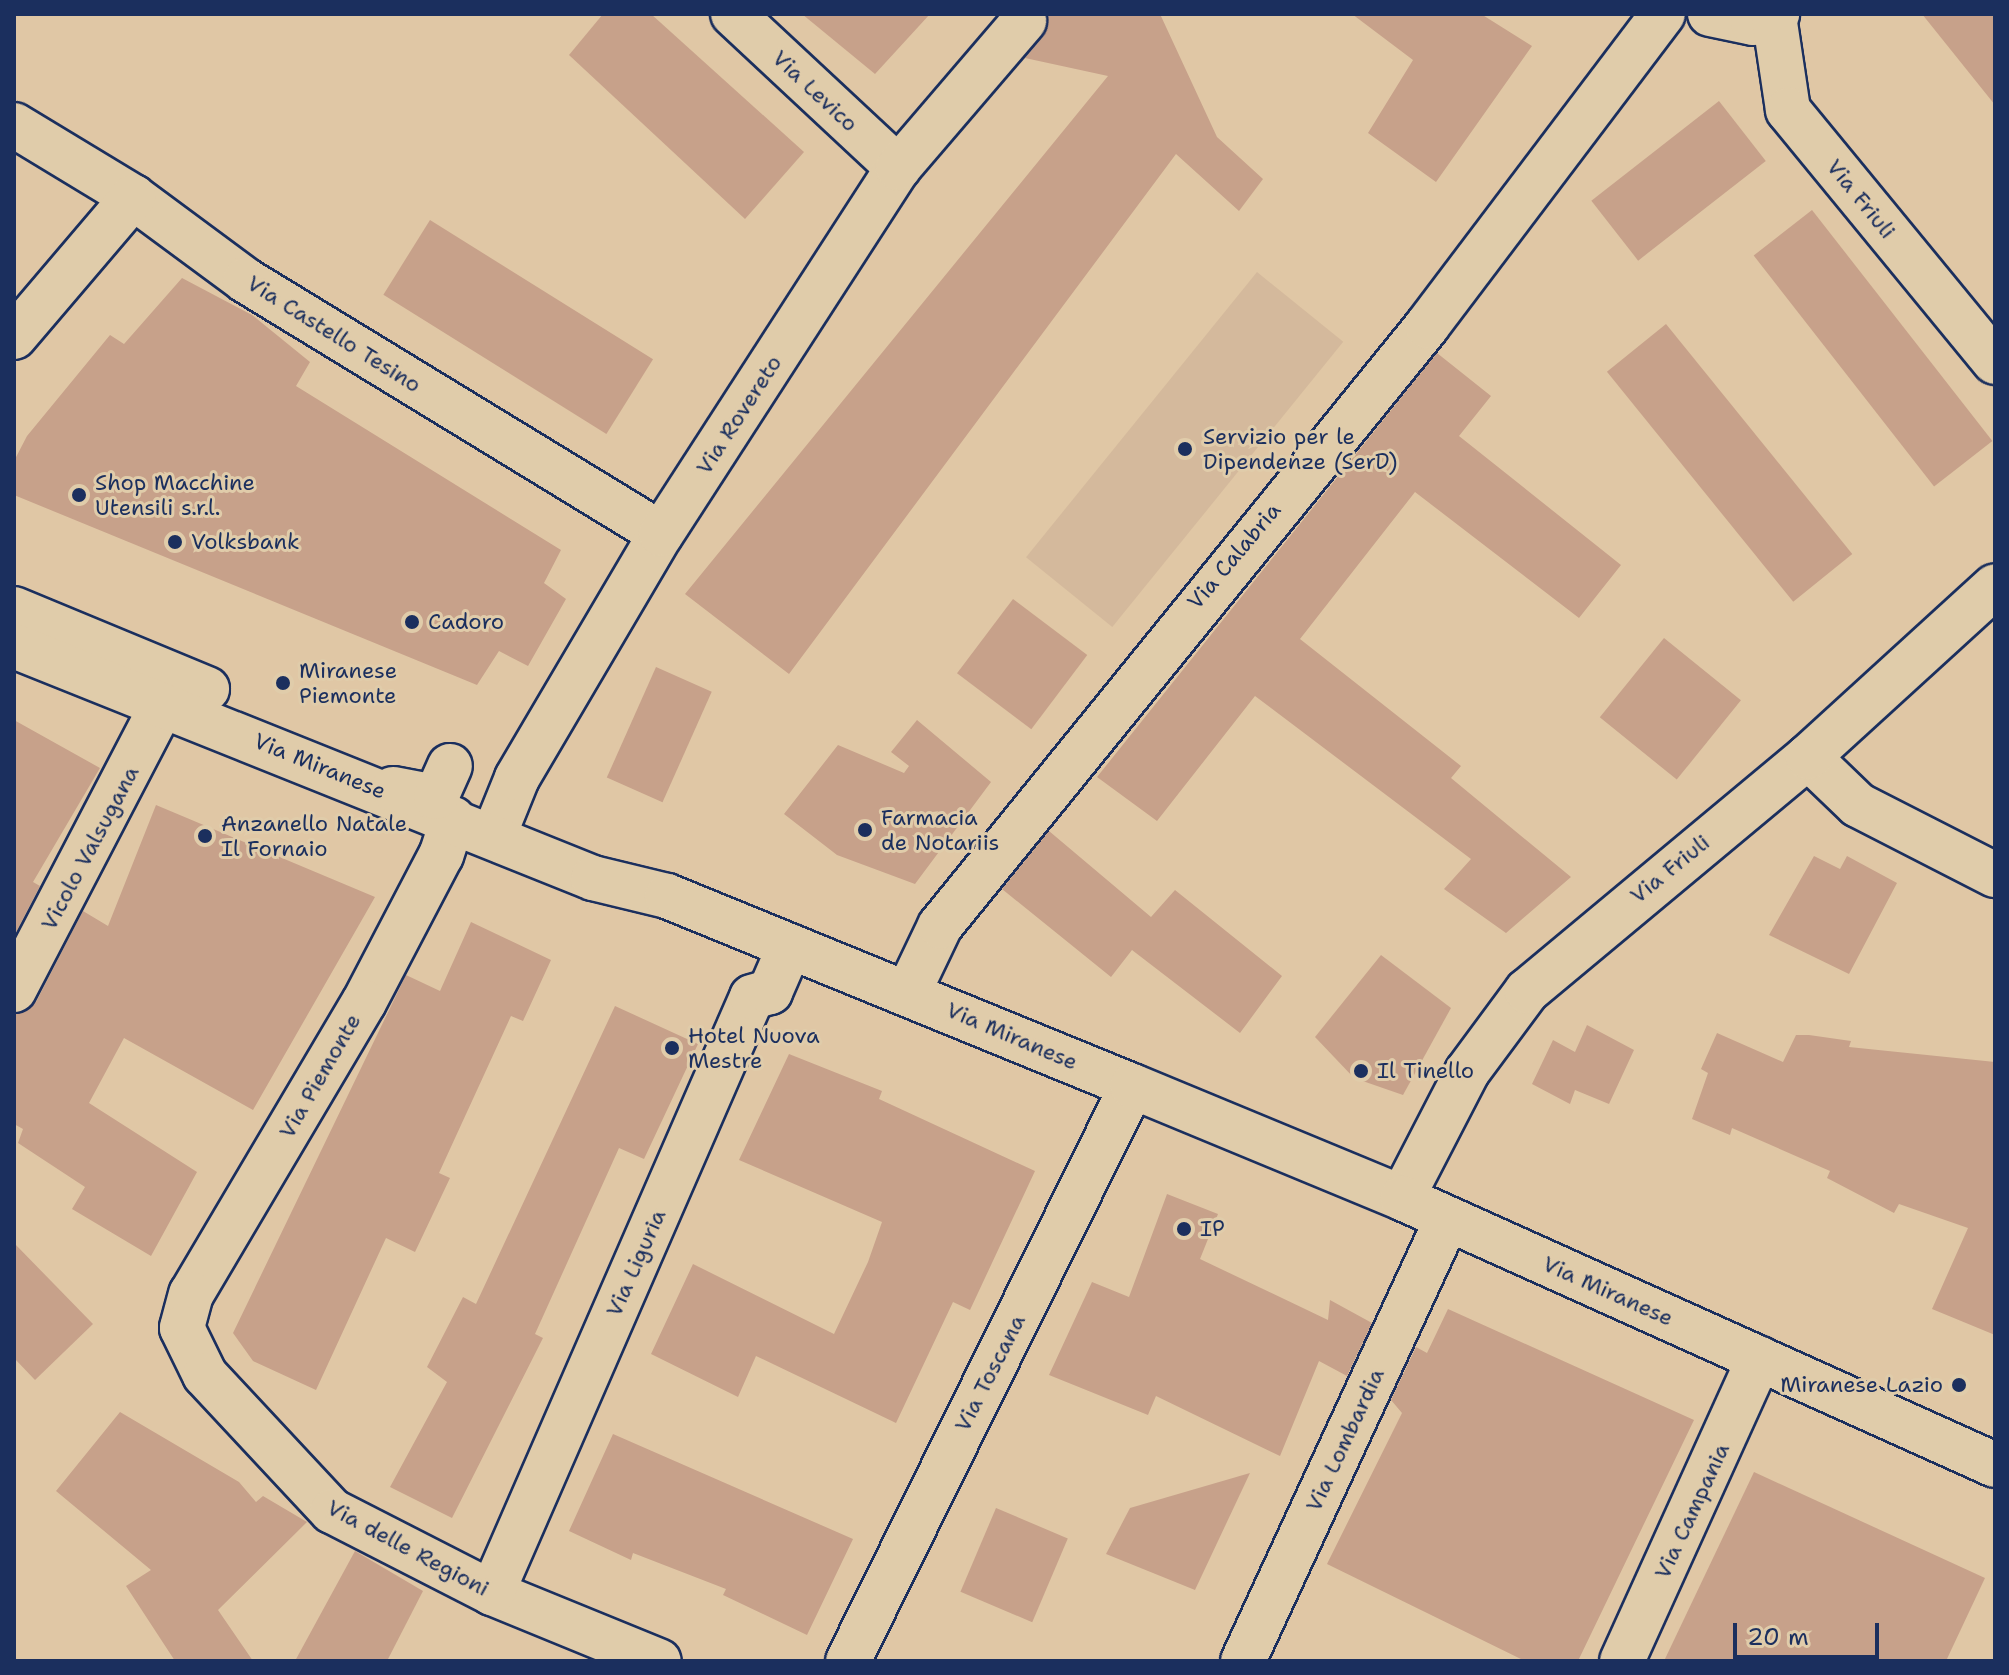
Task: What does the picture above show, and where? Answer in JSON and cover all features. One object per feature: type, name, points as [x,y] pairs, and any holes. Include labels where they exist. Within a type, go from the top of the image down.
[{"type":"street","name":"Via Levico","points":[[733,14],[898,168]]},
{"type":"street","name":"Via Calabria","points":[[908,993],[940,926],[1212,581],[1427,326],[1663,14]]},
{"type":"street","points":[[1710,14],[1739,23],[1775,15]]},
{"type":"street","name":"Via Friuli","points":[[1775,15],[1788,110],[1995,362]]},
{"type":"street","name":"Via Rovereto","points":[[499,822],[661,534],[898,168],[1024,21]]},
{"type":"street","name":"Via Castello Tesino","points":[[14,125],[133,197],[245,280],[661,534]]},
{"type":"street","points":[[14,337],[133,197]]},
{"type":"street","name":"Via Friuli","points":[[1402,1198],[1493,1030],[1527,991],[1808,757],[1995,586]]},
{"type":"street","points":[[14,609],[174,680]]},
{"type":"street","name":"Via Miranese","points":[[14,646],[174,680],[449,790],[499,822],[605,852],[667,896],[1402,1198],[1995,1465]]},
{"type":"street","name":"Via Miranese","points":[[174,680],[383,791],[432,797],[449,790]]},
{"type":"street","name":"Vicolo Valsugana","points":[[14,990],[174,680]]},
{"type":"street","points":[[1808,757],[1858,805],[1995,875]]},
{"type":"street","name":"Via Piemonte","points":[[182,1328],[191,1294],[364,1002],[441,855],[449,790]]},
{"type":"street","name":"Via Liguria","points":[[492,1593],[752,997],[770,992],[790,946]]},
{"type":"street","name":"Via Toscana","points":[[848,1661],[1132,1086]]},
{"type":"street","name":"Via Lombardia","points":[[1243,1661],[1447,1219]]},
{"type":"street","name":"Via delle Regioni","points":[[182,1328],[205,1375],[323,1504],[492,1593],[659,1661]]},
{"type":"street","name":"Via Campania","points":[[1622,1661],[1759,1359]]},
{"type":"shaded area","name":"Servizio per le Dipendenze (SerD)","points":[[1257,272],[1343,342],[1112,627],[1026,557]]},
{"type":"building","points":[[603,14],[651,14],[804,152],[745,219],[569,55]]},
{"type":"building","points":[[802,14],[930,14],[875,74]]},
{"type":"building","points":[[1160,14],[1217,137],[1263,179],[1239,211],[1176,154],[789,674],[685,594],[1108,76],[1025,58],[1043,37],[1048,15]]},
{"type":"building","points":[[1352,14],[1481,14],[1532,46],[1436,182],[1368,133],[1413,60]]},
{"type":"building","points":[[1922,14],[1995,14],[1995,105]]},
{"type":"building","points":[[1719,101],[1766,161],[1638,261],[1591,201]]},
{"type":"building","points":[[1812,210],[1992,441],[1934,486],[1754,256]]},
{"type":"building","points":[[430,220],[653,359],[606,434],[383,295]]},
{"type":"building","points":[[182,278],[252,315],[310,362],[296,386],[561,550],[544,583],[566,599],[528,666],[499,651],[477,685],[14,495],[14,461],[27,436],[110,335],[124,344]]},
{"type":"building","points":[[1666,324],[1852,554],[1793,602],[1607,372]]},
{"type":"building","points":[[1437,353],[1491,396],[1459,436],[1621,565],[1579,618],[1415,492],[1300,639],[1461,766],[1451,778],[1571,877],[1506,933],[1444,889],[1471,859],[1255,696],[1157,821],[1097,777]]},
{"type":"building","points":[[1013,599],[1087,655],[1031,729],[957,673]]},
{"type":"building","points":[[1664,638],[1741,700],[1677,780],[1600,717]]},
{"type":"building","points":[[656,667],[712,692],[663,802],[607,778]]},
{"type":"building","points":[[14,720],[100,768],[33,882],[40,886],[14,936]]},
{"type":"building","points":[[917,720],[991,782],[915,884],[837,855],[784,814],[838,745],[904,773],[909,766],[891,752]]},
{"type":"building","points":[[156,805],[375,897],[253,1110],[124,1038],[89,1103],[197,1172],[151,1256],[72,1209],[85,1187],[18,1143],[23,1129],[14,1124],[14,1015],[36,1002],[83,911],[108,926]]},
{"type":"building","points":[[1049,831],[1151,917],[1175,890],[1282,976],[1240,1033],[1132,950],[1111,977],[1002,889]]},
{"type":"building","points":[[1814,856],[1840,869],[1847,856],[1897,883],[1849,974],[1769,935]]},
{"type":"building","points":[[471,922],[551,960],[523,1021],[511,1016],[439,1173],[450,1178],[415,1252],[386,1238],[316,1390],[253,1361],[233,1333],[406,975],[440,991]]},
{"type":"building","points":[[1381,955],[1451,1008],[1403,1095],[1354,1078],[1315,1037]]},
{"type":"building","points":[[615,1006],[698,1044],[644,1159],[619,1148],[535,1334],[543,1338],[452,1518],[390,1487],[447,1382],[427,1367],[463,1297],[476,1304]]},
{"type":"building","points":[[1587,1025],[1634,1050],[1609,1104],[1575,1090],[1570,1104],[1532,1084],[1553,1040],[1575,1052]]},
{"type":"building","points":[[1717,1033],[1783,1062],[1796,1035],[1809,1035],[1851,1041],[1849,1047],[1995,1062],[1995,1335],[1932,1309],[1968,1228],[1899,1204],[1894,1213],[1827,1178],[1830,1171],[1732,1128],[1730,1135],[1692,1119],[1708,1073],[1701,1069]]},
{"type":"building","points":[[789,1054],[882,1091],[879,1099],[1035,1171],[970,1310],[953,1302],[896,1423],[756,1356],[738,1397],[651,1354],[693,1264],[834,1334],[868,1262],[882,1222],[739,1160]]},
{"type":"building","points":[[1167,1194],[1218,1214],[1200,1259],[1328,1320],[1330,1300],[1372,1323],[1347,1376],[1319,1361],[1280,1456],[1156,1396],[1148,1415],[1049,1375],[1092,1282],[1129,1297]]},
{"type":"building","points":[[14,1243],[93,1324],[35,1380],[14,1358]]},
{"type":"building","points":[[1448,1309],[1694,1420],[1578,1661],[1525,1661],[1327,1564],[1402,1413],[1391,1400],[1416,1347],[1427,1353]]},
{"type":"building","points":[[120,1412],[239,1482],[256,1502],[263,1496],[307,1522],[218,1610],[253,1661],[175,1661],[126,1586],[151,1570],[56,1491]]},
{"type":"building","points":[[613,1434],[853,1539],[807,1635],[723,1595],[726,1589],[633,1553],[631,1560],[569,1531]]},
{"type":"building","points":[[1754,1472],[1985,1578],[1946,1661],[1664,1661]]},
{"type":"building","points":[[1250,1473],[1195,1590],[1106,1554],[1130,1508]]},
{"type":"building","points":[[996,1508],[1068,1538],[1032,1622],[960,1592]]},
{"type":"building","points":[[355,1551],[423,1591],[387,1661],[295,1661]]},
{"type":"place","name":"Servizio per le Dipendenze (SerD)","points":[[1185,449]]},
{"type":"place","name":"Shop Macchine Utensili s.r.l.","points":[[79,495]]},
{"type":"place","name":"Volksbank","points":[[175,542]]},
{"type":"place","name":"Cadoro","points":[[412,622]]},
{"type":"place","name":"Miranese Piemonte","points":[[283,683]]},
{"type":"place","name":"Farmacia de Notariis","points":[[865,830]]},
{"type":"place","name":"Anzanello Natale Il Fornaio","points":[[205,836]]},
{"type":"place","name":"Hotel Nuova Mestre","points":[[672,1048]]},
{"type":"place","name":"Il Tinello","points":[[1361,1071]]},
{"type":"place","name":"IP","points":[[1184,1229]]},
{"type":"place","name":"Miranese Lazio","points":[[1959,1385]]}]
